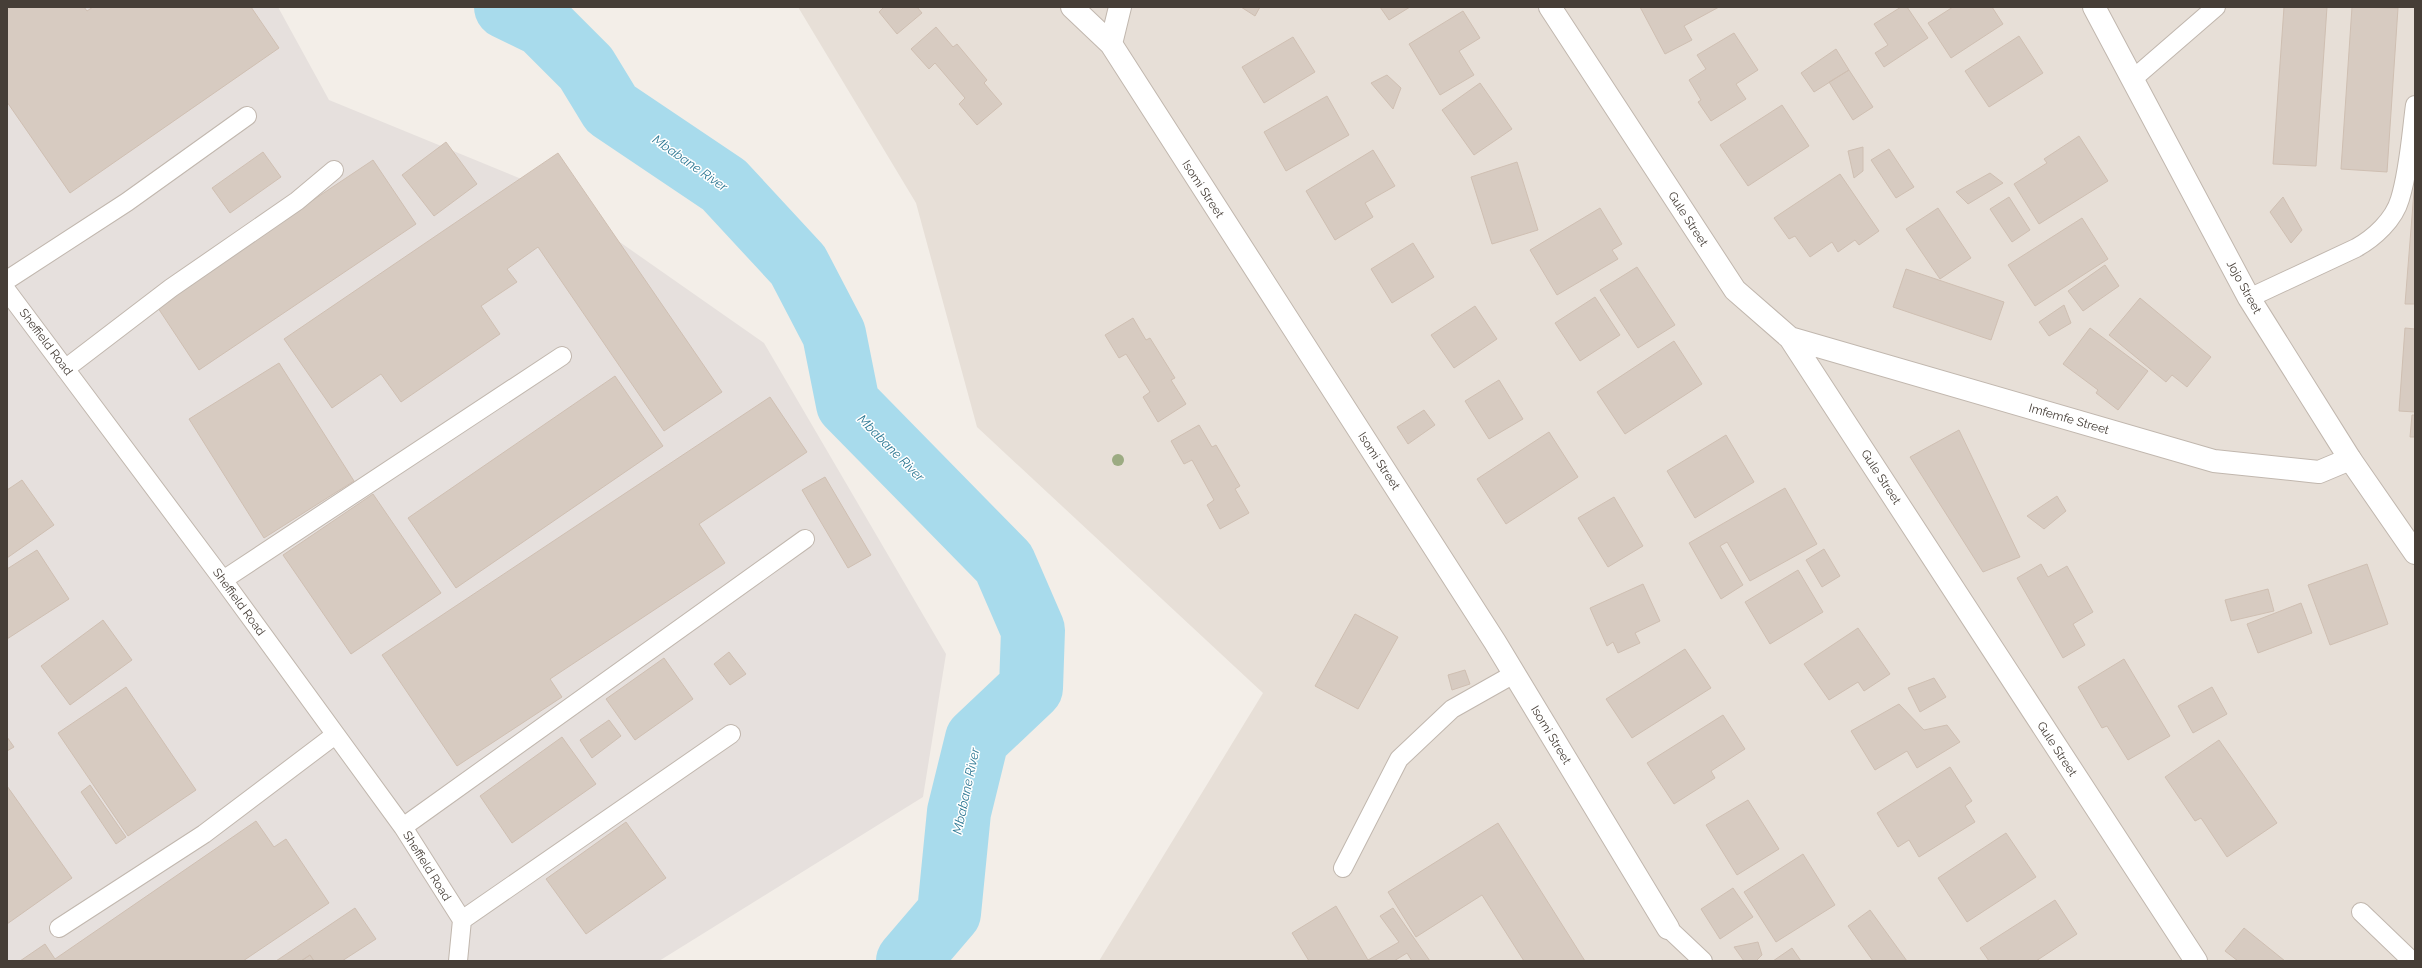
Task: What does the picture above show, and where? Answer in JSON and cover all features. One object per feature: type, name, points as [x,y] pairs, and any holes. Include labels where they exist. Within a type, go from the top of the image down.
[{"type":"street","name":"Isomi Street","points":[[1072,7],[1111,44],[1514,674],[1668,928]]},
{"type":"street","points":[[1111,44],[1120,7]]},
{"type":"street","name":"Gule Street","points":[[1550,7],[1735,290],[1790,338],[2196,961]]},
{"type":"street","name":"Jojo Street","points":[[2094,7],[2134,78],[2249,298],[2350,459],[2415,553]]},
{"type":"street","name":"Imfemfe Street","points":[[1790,338],[2214,461],[2319,472],[2350,459]]},
{"type":"lane","points":[[2134,78],[2216,7]]},
{"type":"lane","points":[[2249,298],[2356,248],[2369,241],[2382,229],[2400,200],[2415,105]]},
{"type":"lane","points":[[7,280],[121,206],[247,116]]},
{"type":"lane","points":[[66,369],[171,288],[297,200],[334,170]]},
{"type":"lane","name":"Sheffield Road","points":[[7,291],[223,580],[335,734],[402,827],[462,920]]},
{"type":"lane","points":[[223,580],[562,356]]},
{"type":"lane","points":[[402,827],[805,539]]},
{"type":"lane","points":[[1342,868],[1399,759],[1452,709],[1514,674]]},
{"type":"lane","points":[[59,928],[204,834],[335,734]]},
{"type":"lane","points":[[458,961],[462,920],[731,734]]},
{"type":"lane","points":[[2361,912],[2412,961]]},
{"type":"lane","points":[[1668,928],[1703,961]]},
{"type":"shaded area","points":[[7,7],[278,7],[329,100],[541,187],[764,343],[946,654],[923,797],[659,961],[7,961]]},
{"type":"shaded area","points":[[798,7],[2415,7],[2415,961],[1099,961],[1263,693],[977,427],[916,203]]},
{"type":"building","points":[[11,7],[84,7],[87,11],[93,7],[251,7],[279,48],[70,193],[7,102],[7,10]]},
{"type":"building","points":[[884,7],[917,7],[922,13],[897,34],[879,12]]},
{"type":"building","points":[[1241,7],[1260,7],[1255,16]]},
{"type":"building","points":[[1380,7],[1410,7],[1389,20]]},
{"type":"building","points":[[1640,7],[1719,7],[1684,26],[1692,40],[1665,54]]},
{"type":"building","points":[[1901,7],[1907,7],[1928,38],[1884,67],[1875,53],[1888,45],[1874,24]]},
{"type":"building","points":[[1953,7],[1992,7],[2003,24],[1951,58],[1928,23]]},
{"type":"building","points":[[2284,7],[2327,7],[2316,166],[2273,164]]},
{"type":"building","points":[[2352,7],[2398,8],[2387,172],[2341,169]]},
{"type":"building","points":[[1463,11],[1480,38],[1459,51],[1474,75],[1440,95],[1409,44]]},
{"type":"building","points":[[936,27],[953,47],[957,44],[987,80],[984,83],[1002,104],[977,125],[959,104],[965,98],[935,63],[929,69],[911,49]]},
{"type":"building","points":[[1734,33],[1758,70],[1736,84],[1746,99],[1711,121],[1698,102],[1701,100],[1689,80],[1706,69],[1697,55]]},
{"type":"building","points":[[2019,36],[2043,73],[1989,107],[1965,71]]},
{"type":"building","points":[[1293,37],[1315,72],[1264,103],[1242,67]]},
{"type":"building","points":[[1836,49],[1849,70],[1814,92],[1801,73]]},
{"type":"building","points":[[1849,70],[1873,107],[1853,120],[1829,82]]},
{"type":"building","points":[[1387,75],[1401,88],[1393,109],[1371,83]]},
{"type":"building","points":[[1480,83],[1512,129],[1474,155],[1442,110]]},
{"type":"building","points":[[1327,96],[1349,135],[1286,171],[1264,132]]},
{"type":"building","points":[[1782,105],[1809,146],[1748,186],[1720,145]]},
{"type":"building","points":[[2079,136],[2108,181],[2039,224],[2014,184],[2047,163],[2044,159]]},
{"type":"building","points":[[446,142],[477,184],[434,216],[402,175]]},
{"type":"building","points":[[1863,147],[1863,171],[1854,178],[1848,151]]},
{"type":"building","points":[[1889,149],[1914,187],[1896,198],[1871,160]]},
{"type":"building","points":[[1373,150],[1395,186],[1365,203],[1373,217],[1335,240],[1306,191]]},
{"type":"building","points":[[263,152],[281,177],[230,213],[212,188]]},
{"type":"building","points":[[558,153],[722,392],[664,431],[538,247],[507,269],[517,282],[481,306],[500,334],[401,402],[381,374],[332,408],[284,339]]},
{"type":"building","points":[[373,160],[416,224],[199,370],[156,305]]},
{"type":"building","points":[[1517,162],[1538,230],[1492,244],[1471,177]]},
{"type":"building","points":[[1990,173],[2003,183],[1968,204],[1956,192]]},
{"type":"building","points":[[1840,174],[1879,231],[1859,245],[1855,240],[1838,252],[1832,242],[1810,257],[1795,236],[1789,239],[1774,218]]},
{"type":"building","points":[[2415,179],[2415,304],[2405,304]]},
{"type":"building","points":[[2009,197],[2030,230],[2012,242],[1990,209]]},
{"type":"building","points":[[2283,197],[2302,230],[2291,243],[2270,212]]},
{"type":"building","points":[[1600,208],[1622,244],[1612,250],[1618,259],[1557,295],[1530,250]]},
{"type":"building","points":[[1938,208],[1971,258],[1940,279],[1906,229]]},
{"type":"building","points":[[2082,218],[2108,259],[2035,306],[2008,265]]},
{"type":"building","points":[[1413,243],[1434,277],[1392,303],[1371,269]]},
{"type":"building","points":[[2105,265],[2119,286],[2083,311],[2068,291]]},
{"type":"building","points":[[1637,267],[1675,325],[1638,348],[1600,290]]},
{"type":"building","points":[[1906,269],[2004,302],[1991,340],[1893,307]]},
{"type":"building","points":[[1595,297],[1620,335],[1580,361],[1555,323]]},
{"type":"building","points":[[2140,298],[2211,357],[2187,387],[2172,375],[2166,382],[2109,335]]},
{"type":"building","points":[[2064,305],[2071,323],[2049,336],[2039,322]]},
{"type":"building","points":[[1475,306],[1497,339],[1454,368],[1431,335]]},
{"type":"building","points":[[1133,318],[1146,340],[1150,338],[1175,378],[1171,380],[1186,404],[1158,422],[1143,397],[1150,392],[1126,354],[1119,358],[1105,335]]},
{"type":"building","points":[[2090,328],[2148,371],[2118,410],[2096,393],[2098,390],[2063,364]]},
{"type":"building","points":[[2405,328],[2415,329],[2415,412],[2399,411]]},
{"type":"building","points":[[1674,341],[1702,384],[1625,434],[1597,392]]},
{"type":"building","points":[[279,363],[354,481],[264,538],[189,419]]},
{"type":"building","points":[[615,376],[663,446],[456,588],[408,518]]},
{"type":"building","points":[[1499,380],[1523,419],[1489,439],[1465,401]]},
{"type":"building","points":[[770,397],[807,452],[699,524],[725,563],[550,679],[562,697],[457,766],[382,655]]},
{"type":"building","points":[[1424,410],[1435,425],[1408,444],[1397,427]]},
{"type":"building","points":[[2412,415],[2415,415],[2415,437],[2410,437]]},
{"type":"building","points":[[1199,425],[1212,447],[1216,445],[1240,486],[1235,489],[1249,513],[1220,529],[1207,505],[1214,500],[1192,460],[1184,464],[1171,441]]},
{"type":"building","points":[[1959,430],[2020,557],[1983,572],[1910,457]]},
{"type":"building","points":[[1549,432],[1578,477],[1506,524],[1477,479]]},
{"type":"building","points":[[1726,435],[1754,482],[1695,518],[1667,471]]},
{"type":"building","points":[[825,477],[871,555],[848,568],[802,490]]},
{"type":"building","points":[[22,480],[54,525],[7,558],[7,490]]},
{"type":"building","points":[[1785,488],[1817,544],[1750,581],[1727,542],[1720,546],[1743,585],[1721,599],[1689,543]]},
{"type":"building","points":[[373,494],[441,593],[351,654],[283,555]]},
{"type":"building","points":[[2057,496],[2066,511],[2044,529],[2027,516]]},
{"type":"building","points":[[1614,497],[1643,546],[1608,567],[1578,518]]},
{"type":"building","points":[[1824,549],[1840,576],[1822,587],[1806,560]]},
{"type":"building","points":[[37,550],[69,599],[7,639],[7,569]]},
{"type":"building","points":[[2041,564],[2048,577],[2067,566],[2093,612],[2073,624],[2085,645],[2063,658],[2017,578]]},
{"type":"building","points":[[2367,564],[2388,624],[2330,645],[2308,585]]},
{"type":"building","points":[[1798,570],[1823,612],[1770,644],[1745,602]]},
{"type":"building","points":[[1643,584],[1660,621],[1635,633],[1640,643],[1618,653],[1613,642],[1607,646],[1590,608]]},
{"type":"building","points":[[2268,589],[2274,611],[2231,621],[2225,600]]},
{"type":"building","points":[[2301,603],[2312,633],[2258,653],[2247,624]]},
{"type":"building","points":[[1355,614],[1398,637],[1358,709],[1315,686]]},
{"type":"building","points":[[103,620],[132,660],[70,705],[41,666]]},
{"type":"building","points":[[1858,628],[1890,674],[1864,691],[1858,682],[1829,700],[1804,664]]},
{"type":"building","points":[[1685,649],[1711,688],[1632,738],[1606,699]]},
{"type":"building","points":[[729,652],[746,674],[730,685],[714,664]]},
{"type":"building","points":[[664,658],[693,699],[635,740],[606,699]]},
{"type":"building","points":[[2124,659],[2170,736],[2128,760],[2107,726],[2102,728],[2078,687]]},
{"type":"building","points":[[1465,670],[1470,684],[1452,690],[1448,675]]},
{"type":"building","points":[[1934,678],[1946,697],[1920,712],[1908,688]]},
{"type":"building","points":[[126,687],[196,790],[128,836],[58,733]]},
{"type":"building","points":[[2212,687],[2227,714],[2193,733],[2178,706]]},
{"type":"building","points":[[1899,704],[1924,730],[1947,725],[1960,742],[1917,768],[1907,751],[1875,770],[1851,731]]},
{"type":"building","points":[[1723,715],[1745,749],[1711,771],[1715,778],[1674,804],[1647,763]]},
{"type":"building","points":[[609,720],[621,736],[592,758],[580,740]]},
{"type":"building","points":[[7,737],[14,747],[7,751]]},
{"type":"building","points":[[562,737],[596,784],[512,843],[480,796]]},
{"type":"building","points":[[2219,740],[2277,823],[2227,857],[2201,818],[2195,821],[2165,777]]},
{"type":"building","points":[[1950,767],[1972,801],[1965,806],[1975,822],[1919,857],[1909,840],[1898,847],[1877,813]]},
{"type":"building","points":[[90,785],[126,837],[116,844],[81,792]]},
{"type":"building","points":[[7,786],[72,878],[7,924]]},
{"type":"building","points":[[1748,800],[1779,849],[1737,875],[1706,825]]},
{"type":"building","points":[[256,821],[274,847],[286,839],[329,903],[243,961],[20,961],[45,944],[55,959]]},
{"type":"building","points":[[626,822],[666,878],[586,934],[546,879]]},
{"type":"building","points":[[1498,823],[1585,961],[1524,961],[1482,895],[1416,937],[1388,892]]},
{"type":"building","points":[[2006,833],[2036,877],[1967,922],[1938,878]]},
{"type":"building","points":[[1803,854],[1835,905],[1776,942],[1744,892]]},
{"type":"building","points":[[1733,888],[1753,917],[1720,939],[1701,909]]},
{"type":"building","points":[[2055,900],[2077,934],[2036,961],[1989,961],[1980,948]]},
{"type":"building","points":[[1336,906],[1368,960],[1399,942],[1380,916],[1393,908],[1430,961],[1412,961],[1407,953],[1394,961],[1309,961],[1292,933]]},
{"type":"building","points":[[355,908],[376,939],[342,961],[314,961],[310,955],[301,961],[276,961]]},
{"type":"building","points":[[1870,910],[1907,961],[1873,961],[1848,926]]},
{"type":"building","points":[[2244,928],[2285,961],[2238,961],[2225,951]]},
{"type":"building","points":[[1758,942],[1762,955],[1756,961],[1744,961],[1734,947]]},
{"type":"building","points":[[1792,948],[1801,961],[1773,961]]},
{"type":"building","points":[[310,955],[314,961],[301,961]]},
{"type":"waterway","name":"Mbabane River","points":[[506,7],[543,25],[586,68],[611,109],[724,185],[798,265],[834,334],[848,404],[1004,563],[1033,630],[1031,688],[977,739],[959,812],[949,913],[908,961]]}]
